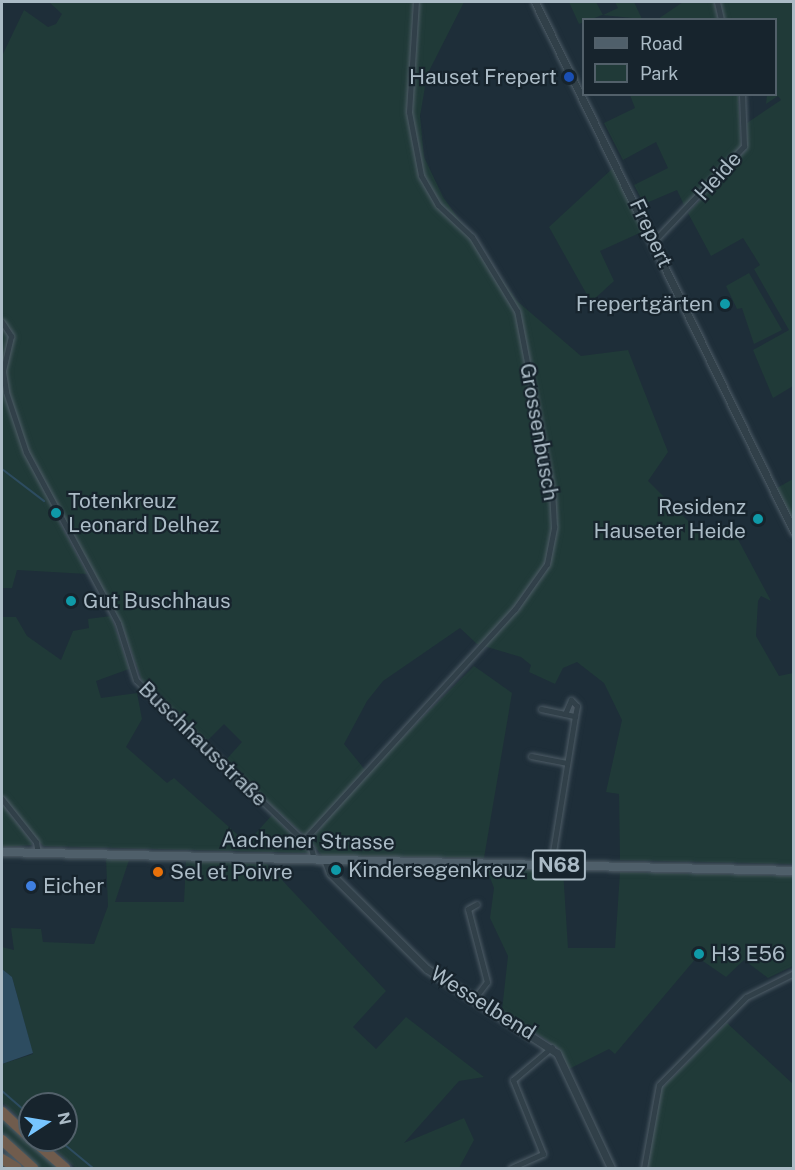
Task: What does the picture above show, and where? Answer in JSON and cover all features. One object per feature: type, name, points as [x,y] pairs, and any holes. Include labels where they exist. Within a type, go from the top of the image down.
[{"type":"highway","points":[[2,1112],[18,1127]]},
{"type":"highway","points":[[2,1140],[33,1168]]},
{"type":"highway","points":[[46,1152],[65,1168]]},
{"type":"highway","points":[[2,1159],[17,1168]]},
{"type":"main road","name":"Aachener Strasse","points":[[2,852],[794,871]]},
{"type":"street","name":"Grossenbusch","points":[[303,841],[515,609],[547,564],[554,527],[552,492],[517,311],[472,237],[427,192],[421,175],[409,112],[416,2]]},
{"type":"street","name":"Frepert","points":[[535,2],[654,241],[794,532]]},
{"type":"street","points":[[717,2],[721,18]]},
{"type":"street","name":"Heide","points":[[654,241],[744,146],[742,96]]},
{"type":"street","name":"Buschhausstraße","points":[[2,322],[11,336],[3,372],[6,392],[26,452],[118,623],[136,680],[303,841],[314,859]]},
{"type":"street","points":[[551,864],[577,706],[571,700],[565,714]]},
{"type":"street","points":[[541,709],[575,716]]},
{"type":"street","points":[[531,756],[566,763]]},
{"type":"street","points":[[2,799],[36,842],[38,853]]},
{"type":"street","name":"Wesselbend","points":[[325,859],[330,873],[427,969],[552,1047],[611,1168]]},
{"type":"street","points":[[474,999],[487,982],[468,909],[477,904]]},
{"type":"street","points":[[644,1168],[659,1085],[746,997],[794,973]]},
{"type":"street","points":[[511,1168],[519,1167],[543,1154],[513,1080],[552,1047]]},
{"type":"green space","points":[[49,2],[464,2],[427,75],[420,116],[424,157],[443,197],[517,301],[581,356],[628,350],[668,452],[648,481],[703,536],[733,530],[771,601],[761,596],[758,601],[756,636],[779,676],[793,673],[793,864],[620,860],[619,794],[606,792],[622,720],[604,683],[577,662],[563,668],[555,684],[529,672],[531,665],[521,657],[477,644],[460,628],[383,681],[367,701],[344,744],[366,771],[308,835],[303,834],[224,762],[242,742],[224,724],[204,744],[144,686],[121,622],[57,506],[56,516],[87,574],[17,570],[12,588],[2,588],[2,56],[24,10],[48,27],[56,24],[62,14]]},
{"type":"green space","points":[[569,2],[596,2],[603,15],[618,8],[615,2],[634,2],[642,18],[602,15],[594,18],[582,18],[582,23],[579,24]]},
{"type":"green space","points":[[683,2],[714,2],[718,18],[659,18]]},
{"type":"green space","points":[[720,2],[793,2],[793,386],[773,398],[753,350],[789,330],[754,269],[760,265],[743,238],[711,256],[688,213],[746,150],[747,123],[781,100],[778,96],[766,104],[767,96],[777,96],[777,18],[724,18]]},
{"type":"green space","points":[[630,96],[738,96],[741,146],[685,207],[677,190],[644,204],[634,185],[668,168],[656,142],[623,160],[604,123],[635,108]]},
{"type":"green space","points":[[613,168],[644,231],[600,251],[614,281],[591,302],[549,227]]},
{"type":"green space","points":[[749,273],[782,330],[754,344],[742,308],[737,309],[726,286]]},
{"type":"green space","points":[[793,479],[794,518],[792,519],[777,488]]},
{"type":"green space","points":[[111,616],[129,669],[96,681],[101,698],[137,693],[142,719],[126,747],[167,783],[174,778],[247,843],[272,815],[310,853],[44,846],[39,842],[2,795],[2,617],[16,617],[27,636],[61,660],[73,631],[89,628],[88,619]]},
{"type":"green space","points":[[474,666],[512,693],[484,858],[322,856],[310,840],[367,773]]},
{"type":"green space","points":[[2,804],[31,841],[32,845],[2,847]]},
{"type":"green space","points":[[106,859],[129,860],[115,902],[184,902],[186,860],[267,864],[386,991],[353,1027],[376,1049],[406,1017],[484,1077],[459,1081],[404,1143],[464,1118],[474,1140],[459,1168],[76,1168],[58,1152],[78,1152],[78,1092],[18,1092],[18,1116],[2,1102],[2,1064],[33,1054],[12,977],[2,969],[2,947],[14,950],[11,928],[41,929],[43,942],[94,944],[108,906]]},
{"type":"green space","points":[[486,867],[563,870],[568,948],[615,948],[620,872],[793,876],[793,966],[768,978],[744,960],[726,977],[697,957],[615,1054],[609,1049],[569,1069],[558,1048],[502,1010],[508,956],[490,918],[494,888]]},
{"type":"green space","points":[[727,1023],[793,1084],[793,1168],[642,1168],[657,1093]]},
{"type":"green space","points":[[2,1117],[18,1131],[18,1149],[2,1135]]},
{"type":"green space","points":[[21,1152],[41,1152],[59,1168],[39,1168]]},
{"type":"water","points":[[2,969],[12,977],[33,1053],[2,1064]]},
{"type":"waterway","points":[[2,469],[44,501]]},
{"type":"waterway","points":[[2,1091],[18,1105]]},
{"type":"waterway","points":[[74,1152],[93,1168]]},
{"type":"place","name":"Hauset Frepert","points":[[569,77]]},
{"type":"place","name":"Frepertgärten","points":[[725,304]]},
{"type":"place","name":"Totenkreuz Leonard Delhez","points":[[56,513]]},
{"type":"place","name":"Residenz Hauseter Heide","points":[[758,519]]},
{"type":"place","name":"Gut Buschhaus","points":[[71,601]]},
{"type":"place","name":"Kindersegenkreuz","points":[[336,870]]},
{"type":"place","name":"Sel et Poivre","points":[[158,872]]},
{"type":"place","name":"Eicher","points":[[31,886]]},
{"type":"place","name":"H3 E56","points":[[699,954]]}]
